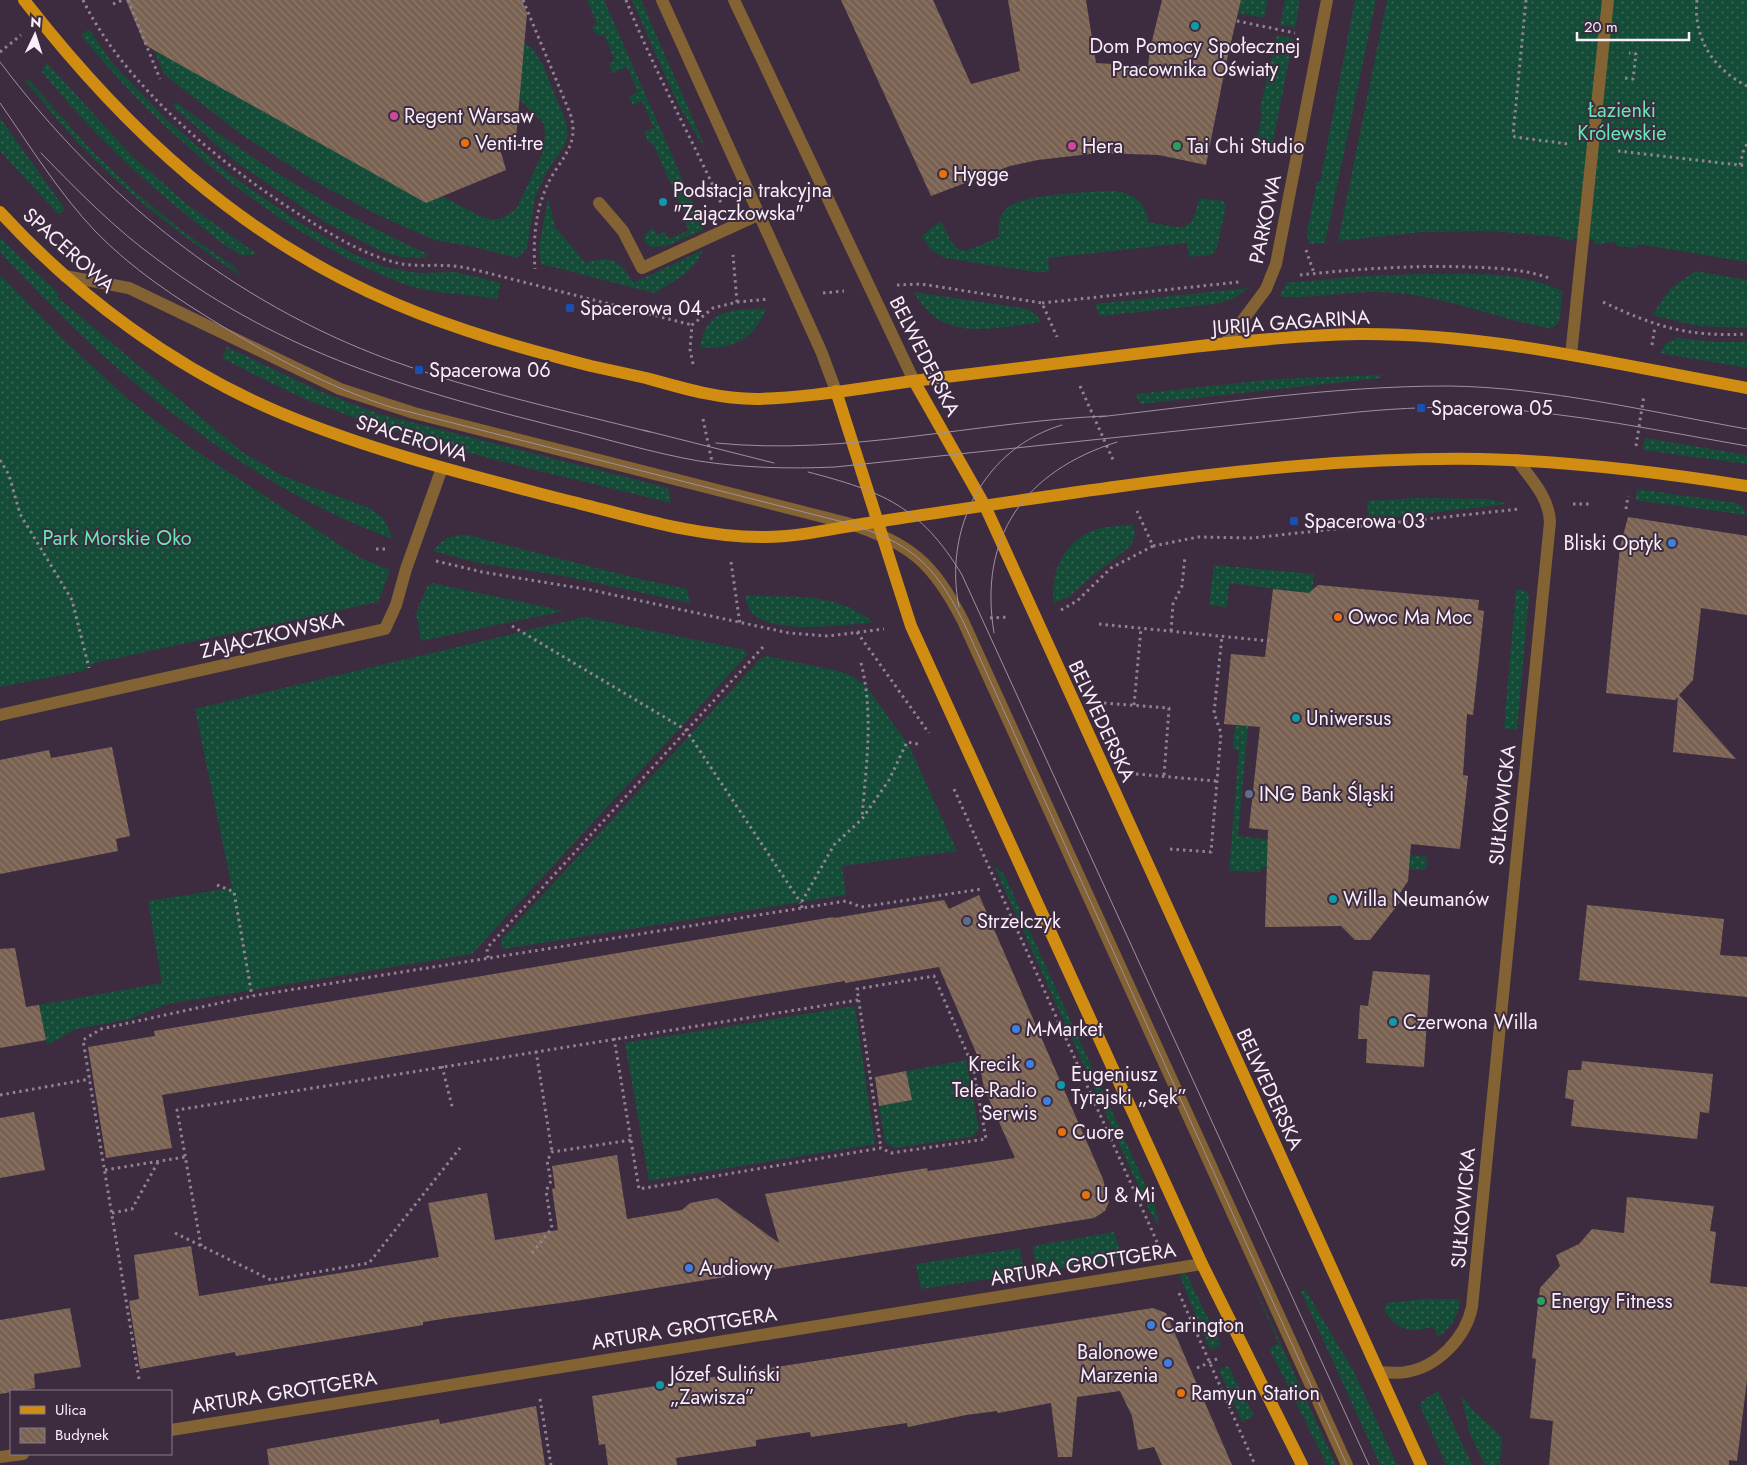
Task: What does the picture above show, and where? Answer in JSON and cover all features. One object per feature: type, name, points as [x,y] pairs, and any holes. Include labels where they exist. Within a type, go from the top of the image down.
[{"type":"main road","points":[[24,0],[95,85],[170,161],[218,200],[269,236],[362,288],[440,322],[500,341],[707,394],[755,399],[836,391],[911,626],[1202,1264],[1302,1465]]},
{"type":"main road","name":"SPACEROWA","points":[[0,212],[65,276],[143,336],[180,360],[247,397],[325,430],[442,468],[657,522],[726,535],[768,537],[877,522]]},
{"type":"main road","name":"JURIJA GAGARINA","points":[[836,391],[1225,344],[1336,335],[1407,335],[1475,340],[1571,355],[1747,388]]},
{"type":"main road","name":"BELWEDERSKA","points":[[914,381],[985,506],[1421,1465]]},
{"type":"main road","points":[[877,522],[1125,486],[1307,466],[1418,459],[1517,460],[1641,470],[1747,486]]},
{"type":"street","points":[[662,0],[821,351],[836,391]]},
{"type":"street","name":"BELWEDERSKA","points":[[734,0],[914,381]]},
{"type":"street","name":"PARKOWA","points":[[1225,344],[1266,289],[1274,271],[1327,0]]},
{"type":"street","points":[[1571,355],[1608,0]]},
{"type":"street","points":[[599,203],[623,231],[642,268],[760,214]]},
{"type":"street","points":[[65,276],[129,288],[318,379],[390,406],[854,525],[881,534],[910,550],[929,567],[955,606],[1347,1465]]},
{"type":"street","name":"SUŁKOWICKA","points":[[1379,1372],[1407,1372],[1436,1359],[1465,1330],[1472,1307],[1550,522],[1545,498],[1517,460]]},
{"type":"street","name":"ZAJĄCZKOWSKA","points":[[0,715],[385,629],[396,605],[442,468]]},
{"type":"street","name":"ARTURA GROTTGERA","points":[[172,1430],[1202,1264]]},
{"type":"street","points":[[0,1458],[17,1455]]},
{"type":"path","points":[[83,0],[98,28],[123,62],[189,132],[265,192],[321,228],[358,248],[401,264],[453,266],[480,271],[692,325]]},
{"type":"path","points":[[113,4],[123,0]]},
{"type":"path","points":[[128,0],[160,79]]},
{"type":"path","points":[[524,0],[570,113],[574,133],[572,144],[543,194],[533,248],[535,269]]},
{"type":"path","points":[[626,0],[673,107],[690,136],[709,178],[729,228],[737,302]]},
{"type":"path","points":[[1526,0],[1513,135],[1515,138],[1570,144]]},
{"type":"path","points":[[1697,0],[1695,15],[1706,50],[1720,67],[1747,86]]},
{"type":"path","points":[[1237,21],[1296,34]]},
{"type":"path","points":[[0,52],[26,32]]},
{"type":"path","points":[[1740,165],[1742,152],[1747,144]]},
{"type":"path","points":[[1594,147],[1747,166]]},
{"type":"path","points":[[1292,276],[1396,267],[1502,268],[1533,272],[1655,326],[1702,334],[1747,334]]},
{"type":"path","points":[[906,284],[921,284],[1042,303],[1245,281]]},
{"type":"path","points":[[690,349],[692,325],[713,308],[737,302],[771,299]]},
{"type":"path","points":[[1042,303],[1052,325]]},
{"type":"path","points":[[1651,352],[1655,326]]},
{"type":"path","points":[[1084,396],[1110,453]]},
{"type":"path","points":[[1637,437],[1643,402]]},
{"type":"path","points":[[702,413],[706,434]]},
{"type":"path","points":[[0,460],[9,475],[20,514],[72,600],[90,671]]},
{"type":"path","points":[[1572,504],[1591,504]]},
{"type":"path","points":[[1059,611],[1077,601],[1111,568],[1153,546],[1198,536],[1252,538],[1522,509]]},
{"type":"path","points":[[1141,519],[1153,546]]},
{"type":"path","points":[[376,549],[397,549],[482,572],[592,590],[740,624],[807,636],[885,629]]},
{"type":"path","points":[[1171,631],[1173,604],[1182,586],[1185,556]]},
{"type":"path","points":[[736,591],[740,624]]},
{"type":"path","points":[[1099,624],[1269,641]]},
{"type":"path","points":[[512,626],[686,730],[801,903],[802,908]]},
{"type":"path","points":[[1134,705],[1141,628]]},
{"type":"path","points":[[856,632],[916,713],[931,738]]},
{"type":"path","points":[[1166,849],[1211,852],[1221,733],[1214,713],[1222,636]]},
{"type":"path","points":[[488,958],[487,948],[763,647]]},
{"type":"path","points":[[861,663],[867,687],[867,755],[862,819]]},
{"type":"path","points":[[1100,702],[1169,708],[1164,776]]},
{"type":"path","points":[[801,903],[834,845],[862,819],[890,780],[907,742],[918,744]]},
{"type":"path","points":[[1132,774],[1216,781]]},
{"type":"path","points":[[953,787],[1155,1238]]},
{"type":"path","points":[[217,885],[234,892],[252,996]]},
{"type":"path","points":[[139,1379],[83,1040],[101,1029],[252,996],[846,901],[861,907],[982,889]]},
{"type":"path","points":[[614,1038],[639,1189],[881,1148],[891,1153],[986,1139],[973,1067],[934,976],[857,989],[881,1148]]},
{"type":"path","points":[[201,1246],[177,1110],[858,1000]]},
{"type":"path","points":[[532,1253],[552,1228],[546,1192],[551,1180],[547,1161],[552,1152],[536,1051]]},
{"type":"path","points":[[442,1066],[452,1110]]},
{"type":"path","points":[[0,1095],[90,1079]]},
{"type":"path","points":[[552,1152],[631,1140]]},
{"type":"path","points":[[175,1233],[271,1280],[369,1263],[460,1148]]},
{"type":"path","points":[[105,1170],[185,1158]]},
{"type":"path","points":[[112,1213],[132,1209],[158,1162]]},
{"type":"path","points":[[1177,1288],[1255,1465]]},
{"type":"path","points":[[1197,1368],[1226,1355]]},
{"type":"path","points":[[540,1399],[551,1465]]},
{"type":"green space","points":[[587,0],[604,0],[702,224],[703,230],[666,246],[650,247],[644,240],[645,234],[653,228],[657,235],[665,232],[669,239],[689,230],[683,219],[686,217],[652,142],[649,143],[644,132],[654,128],[642,101],[633,105],[629,96],[638,92],[627,67],[613,73],[609,63],[615,61],[604,34],[597,36],[592,27],[597,24]]},
{"type":"green space","points":[[632,0],[641,0],[703,142],[701,143],[678,104]]},
{"type":"green space","points":[[1241,0],[1268,0],[1264,18],[1238,13]]},
{"type":"green space","points":[[1285,0],[1300,0],[1295,27],[1280,25]]},
{"type":"green space","points":[[1355,0],[1376,0],[1325,243],[1309,244],[1307,233],[1317,182],[1320,182]]},
{"type":"green space","name":"Łazienki Królewskie","points":[[1387,0],[1747,0],[1747,262],[1638,244],[1637,248],[1616,246],[1616,242],[1594,244],[1594,240],[1574,238],[1573,241],[1561,239],[1560,237],[1493,231],[1423,232],[1338,241]]},
{"type":"green space","points":[[89,29],[112,63],[167,120],[229,174],[300,223],[355,255],[388,268],[418,273],[456,272],[501,283],[497,299],[438,292],[404,284],[359,264],[314,239],[270,211],[187,146],[149,110],[113,73],[81,35]]},
{"type":"green space","points":[[1277,35],[1293,39],[1272,147],[1256,144],[1262,112],[1260,108]]},
{"type":"green space","points":[[521,42],[531,47],[542,63],[566,122],[568,135],[564,146],[547,171],[535,197],[527,249],[517,258],[474,247],[434,240],[376,214],[316,182],[245,137],[164,74],[152,45],[482,217],[492,220],[503,218],[517,208],[542,154],[545,135],[544,124],[514,94]]},
{"type":"green space","points":[[46,62],[132,156],[188,205],[257,254],[242,255],[225,245],[135,171],[96,133],[42,72]]},
{"type":"green space","points":[[24,80],[30,81],[91,150],[133,190],[185,233],[235,267],[240,276],[124,188],[80,145]]},
{"type":"green space","points":[[176,102],[236,146],[298,186],[361,222],[428,254],[425,258],[402,257],[383,252],[325,222],[236,162],[173,106]]},
{"type":"green space","points":[[0,118],[65,209],[59,215],[0,151]]},
{"type":"green space","points":[[1110,191],[1131,195],[1141,203],[1148,222],[1177,227],[1189,224],[1193,219],[1199,198],[1223,201],[1226,206],[1217,248],[1211,255],[1189,257],[1187,243],[1048,258],[1049,272],[1036,272],[944,258],[930,249],[922,236],[941,221],[957,248],[969,250],[999,237],[1000,218],[1007,208],[1015,203],[1040,197]]},
{"type":"green space","points":[[548,198],[555,227],[586,263],[602,259],[614,261],[624,269],[633,283],[703,250],[688,271],[654,293],[541,264],[539,248]]},
{"type":"green space","points":[[0,238],[59,294],[57,297],[241,451],[283,476],[371,509],[384,519],[393,539],[350,522],[307,501],[224,451],[184,422],[110,361],[58,312],[4,257],[0,251]]},
{"type":"green space","points":[[1696,271],[1747,280],[1747,328],[1698,326],[1652,315],[1671,288]]},
{"type":"green space","points":[[1421,274],[1511,276],[1546,284],[1562,291],[1560,320],[1552,329],[1421,296],[1398,293],[1367,292],[1297,297],[1280,296],[1286,283],[1366,276]]},
{"type":"green space","name":"Park Morskie Oko","points":[[0,275],[66,342],[128,399],[187,445],[360,558],[390,570],[378,602],[94,663],[83,671],[0,687]]},
{"type":"green space","points":[[1248,288],[1233,299],[1215,304],[1100,316],[1095,304]]},
{"type":"green space","points":[[914,292],[1028,309],[1041,322],[987,329],[970,329],[954,326],[939,319],[925,308]]},
{"type":"green space","points":[[766,308],[756,327],[741,340],[722,347],[700,347],[703,334],[715,317],[732,311]]},
{"type":"green space","points":[[1678,338],[1717,342],[1747,342],[1747,368],[1660,353],[1666,343]]},
{"type":"green space","points":[[227,347],[317,390],[379,414],[668,488],[671,503],[455,449],[370,423],[301,397],[222,358]]},
{"type":"green space","points":[[1381,375],[1381,378],[1140,404],[1136,394],[1277,379]]},
{"type":"green space","points":[[1645,438],[1747,455],[1747,464],[1643,450]]},
{"type":"green space","points":[[1637,489],[1736,503],[1741,505],[1747,515],[1635,500]]},
{"type":"green space","points":[[1416,498],[1489,499],[1508,504],[1369,520],[1367,501]]},
{"type":"green space","points":[[1133,524],[1135,535],[1131,546],[1092,576],[1070,596],[1054,603],[1054,578],[1058,567],[1063,556],[1079,538],[1102,528]]},
{"type":"green space","points":[[456,535],[467,535],[687,589],[690,603],[564,576],[483,564],[433,551],[447,538]]},
{"type":"green space","points":[[1214,565],[1314,574],[1312,597],[1301,592],[1229,583],[1227,607],[1209,605]]},
{"type":"green space","points":[[432,583],[564,611],[421,641],[416,613],[427,587]]},
{"type":"green space","points":[[1516,589],[1526,591],[1529,595],[1517,730],[1504,728]]},
{"type":"green space","points":[[745,595],[827,600],[858,612],[873,622],[810,627],[776,624],[762,620],[752,613]]},
{"type":"green space","points":[[584,617],[745,650],[747,655],[472,954],[167,1004],[130,1019],[76,1029],[47,1045],[39,1005],[162,983],[148,901],[232,888],[195,709]]},
{"type":"green space","points":[[767,656],[838,671],[852,676],[867,687],[909,746],[957,851],[842,866],[846,895],[503,949],[501,940],[761,658]]},
{"type":"green space","points":[[1235,725],[1248,726],[1238,836],[1427,857],[1426,870],[1293,870],[1293,867],[1261,867],[1261,872],[1229,871],[1239,751],[1233,749]]},
{"type":"green space","points":[[994,866],[1004,874],[1155,1206],[1159,1226],[1150,1212]]},
{"type":"green space","points":[[855,1006],[875,1144],[649,1181],[625,1043]]},
{"type":"green space","points":[[966,1060],[979,1130],[971,1137],[894,1148],[885,1142],[879,1106],[912,1100],[906,1071]]},
{"type":"green space","points":[[1114,1232],[1122,1256],[1098,1263],[1036,1272],[1033,1246]]},
{"type":"green space","points":[[1020,1248],[1024,1274],[921,1289],[916,1264]]},
{"type":"green space","points":[[1242,1259],[1336,1465],[1327,1465],[1269,1348],[1279,1344]]},
{"type":"green space","points":[[1186,1273],[1221,1345],[1210,1350],[1180,1276]]},
{"type":"green space","points":[[1305,1289],[1354,1372],[1397,1465],[1380,1465],[1301,1291]]},
{"type":"green space","points":[[1424,1299],[1460,1299],[1454,1321],[1438,1337],[1433,1326],[1425,1329],[1411,1330],[1398,1326],[1384,1309],[1387,1303]]},
{"type":"green space","points":[[1228,1366],[1254,1416],[1242,1422],[1219,1370]]},
{"type":"green space","points":[[1438,1391],[1472,1465],[1446,1465],[1420,1406],[1422,1401]]},
{"type":"green space","points":[[1461,1395],[1473,1410],[1502,1437],[1500,1465],[1485,1465],[1470,1434]]},
{"type":"building","name":"Regent Warsaw","points":[[126,0],[522,0],[527,13],[515,150],[500,149],[506,170],[426,203],[145,45]]},
{"type":"building","points":[[841,0],[933,0],[971,84],[1020,71],[1008,0],[1086,0],[1096,63],[1148,66],[1150,49],[1162,0],[1241,0],[1206,165],[1159,155],[1099,153],[1038,160],[1010,166],[931,196]]},
{"type":"building","points":[[1628,517],[1747,536],[1747,615],[1701,608],[1693,680],[1679,695],[1736,759],[1673,752],[1678,697],[1675,700],[1606,693],[1620,547]]},
{"type":"building","name":"Uniwersus","points":[[1318,585],[1479,600],[1478,610],[1484,611],[1473,715],[1467,714],[1463,775],[1468,776],[1460,849],[1411,844],[1408,881],[1400,893],[1400,902],[1370,940],[1355,940],[1341,926],[1265,927],[1268,830],[1249,828],[1260,727],[1224,724],[1231,654],[1265,657],[1273,589],[1309,593]]},
{"type":"building","points":[[112,747],[130,836],[116,839],[118,851],[0,874],[0,760],[49,750],[51,758]]},
{"type":"building","points":[[979,895],[1103,1179],[1109,1202],[1105,1211],[1094,1218],[575,1301],[423,1322],[423,1325],[236,1356],[235,1352],[140,1369],[129,1301],[139,1299],[134,1255],[191,1246],[199,1296],[439,1257],[428,1203],[487,1193],[495,1240],[558,1230],[552,1189],[555,1188],[552,1166],[617,1155],[627,1219],[682,1210],[690,1203],[717,1198],[779,1243],[765,1194],[927,1168],[928,1171],[1015,1158],[984,1088],[978,1057],[939,967],[162,1095],[172,1148],[106,1158],[88,1047],[155,1036],[154,1031],[833,917],[944,900],[949,909]]},
{"type":"building","points":[[1587,905],[1724,919],[1720,955],[1747,957],[1747,997],[1579,980]]},
{"type":"building","points":[[15,948],[26,1007],[39,1005],[46,1040],[0,1048],[0,949]]},
{"type":"building","name":"Czerwona Willa","points":[[1373,971],[1430,975],[1424,1067],[1366,1063],[1367,1039],[1358,1039],[1360,1005],[1368,1006]]},
{"type":"building","points":[[1582,1061],[1713,1074],[1709,1113],[1700,1112],[1697,1139],[1571,1126],[1574,1100],[1565,1098],[1568,1070],[1581,1070]]},
{"type":"building","points":[[906,1071],[912,1100],[879,1106],[875,1077]]},
{"type":"building","points":[[34,1112],[45,1170],[0,1178],[0,1118]]},
{"type":"building","points":[[1627,1197],[1714,1206],[1710,1231],[1716,1232],[1710,1283],[1747,1287],[1747,1380],[1737,1461],[1729,1460],[1729,1465],[1549,1465],[1553,1421],[1530,1418],[1536,1359],[1532,1358],[1540,1288],[1560,1266],[1556,1255],[1579,1244],[1592,1229],[1624,1233]]},
{"type":"building","points":[[70,1308],[81,1367],[34,1374],[35,1388],[10,1390],[10,1392],[0,1394],[0,1320]]},
{"type":"building","points":[[1153,1308],[1166,1313],[1232,1465],[1162,1465],[1154,1447],[1138,1450],[1132,1416],[1120,1391],[1077,1397],[1072,1457],[1058,1457],[1051,1403],[998,1413],[997,1411],[966,1415],[908,1427],[907,1423],[811,1437],[810,1432],[756,1440],[756,1446],[676,1458],[677,1465],[608,1465],[605,1444],[599,1445],[592,1396]]},
{"type":"building","points":[[536,1406],[545,1465],[269,1465],[267,1449],[439,1419],[440,1424]]},
{"type":"tram line","points":[[0,62],[39,111],[81,157],[126,199],[173,239],[224,275],[276,308],[332,336],[422,371],[519,399],[650,432]]},
{"type":"tram line","points":[[0,103],[69,201],[109,245],[172,294],[242,338],[304,371],[346,391],[390,407],[847,523],[887,538],[917,557],[930,569],[963,621],[1347,1465]]},
{"type":"tram line","points":[[41,153],[112,223],[158,260],[206,293],[253,321],[302,345],[401,383],[453,399],[630,446],[699,461],[767,467],[835,467],[1358,412],[1439,407],[1520,410],[1552,414],[1617,423],[1747,446]]},
{"type":"tram line","points":[[1099,417],[1317,392],[1448,386],[1485,387],[1560,396],[1747,429]]},
{"type":"tram line","points":[[716,443],[765,446],[862,442],[1056,419],[1105,416]]},
{"type":"tram line","points":[[959,607],[956,578],[957,549],[964,521],[975,495],[991,472],[1011,452],[1035,436],[1062,425]]},
{"type":"tram line","points":[[643,430],[774,463]]},
{"type":"tram line","points":[[994,633],[991,598],[994,566],[1002,538],[1015,512],[1033,490],[1057,470],[1085,455],[1117,442]]},
{"type":"tram line","points":[[808,472],[857,486],[897,505],[915,517],[931,532],[962,575],[1369,1465]]},
{"type":"place","name":"Dom Pomocy Społecznej Pracownika Oświaty","points":[[1195,26]]},
{"type":"place","name":"Regent Warsaw","points":[[394,116]]},
{"type":"place","name":"Venti-tre","points":[[465,143]]},
{"type":"place","name":"Hera","points":[[1072,146]]},
{"type":"place","name":"Tai Chi Studio","points":[[1177,146]]},
{"type":"place","name":"Hygge","points":[[943,174]]},
{"type":"place","name":"Podstacja trakcyjna \"Zajączkowska\"","points":[[663,202]]},
{"type":"place","name":"Spacerowa 04","points":[[570,308]]},
{"type":"place","name":"Spacerowa 06","points":[[419,370]]},
{"type":"place","name":"Spacerowa 05","points":[[1421,408]]},
{"type":"place","name":"Spacerowa 03","points":[[1294,521]]},
{"type":"place","name":"Bliski Optyk","points":[[1672,543]]},
{"type":"place","name":"Owoc Ma Moc","points":[[1338,617]]},
{"type":"place","name":"Uniwersus","points":[[1296,718]]},
{"type":"place","name":"ING Bank Śląski","points":[[1249,794]]},
{"type":"place","name":"Willa Neumanów","points":[[1333,899]]},
{"type":"place","name":"Strzelczyk","points":[[967,921]]},
{"type":"place","name":"Czerwona Willa","points":[[1393,1022]]},
{"type":"place","name":"M-Market","points":[[1016,1029]]},
{"type":"place","name":"Krecik","points":[[1030,1064]]},
{"type":"place","name":"Eugeniusz Tyrajski „Sęk”","points":[[1061,1085]]},
{"type":"place","name":"Tele-Radio Serwis","points":[[1047,1101]]},
{"type":"place","name":"Cuore","points":[[1062,1132]]},
{"type":"place","name":"U & Mi","points":[[1086,1195]]},
{"type":"place","name":"Audiowy","points":[[689,1268]]},
{"type":"place","name":"Energy Fitness","points":[[1541,1301]]},
{"type":"place","name":"Carington","points":[[1151,1325]]},
{"type":"place","name":"Balonowe Marzenia","points":[[1168,1363]]},
{"type":"place","name":"Józef Suliński „Zawisza”","points":[[660,1385]]},
{"type":"place","name":"Ramyun Station","points":[[1181,1393]]}]
